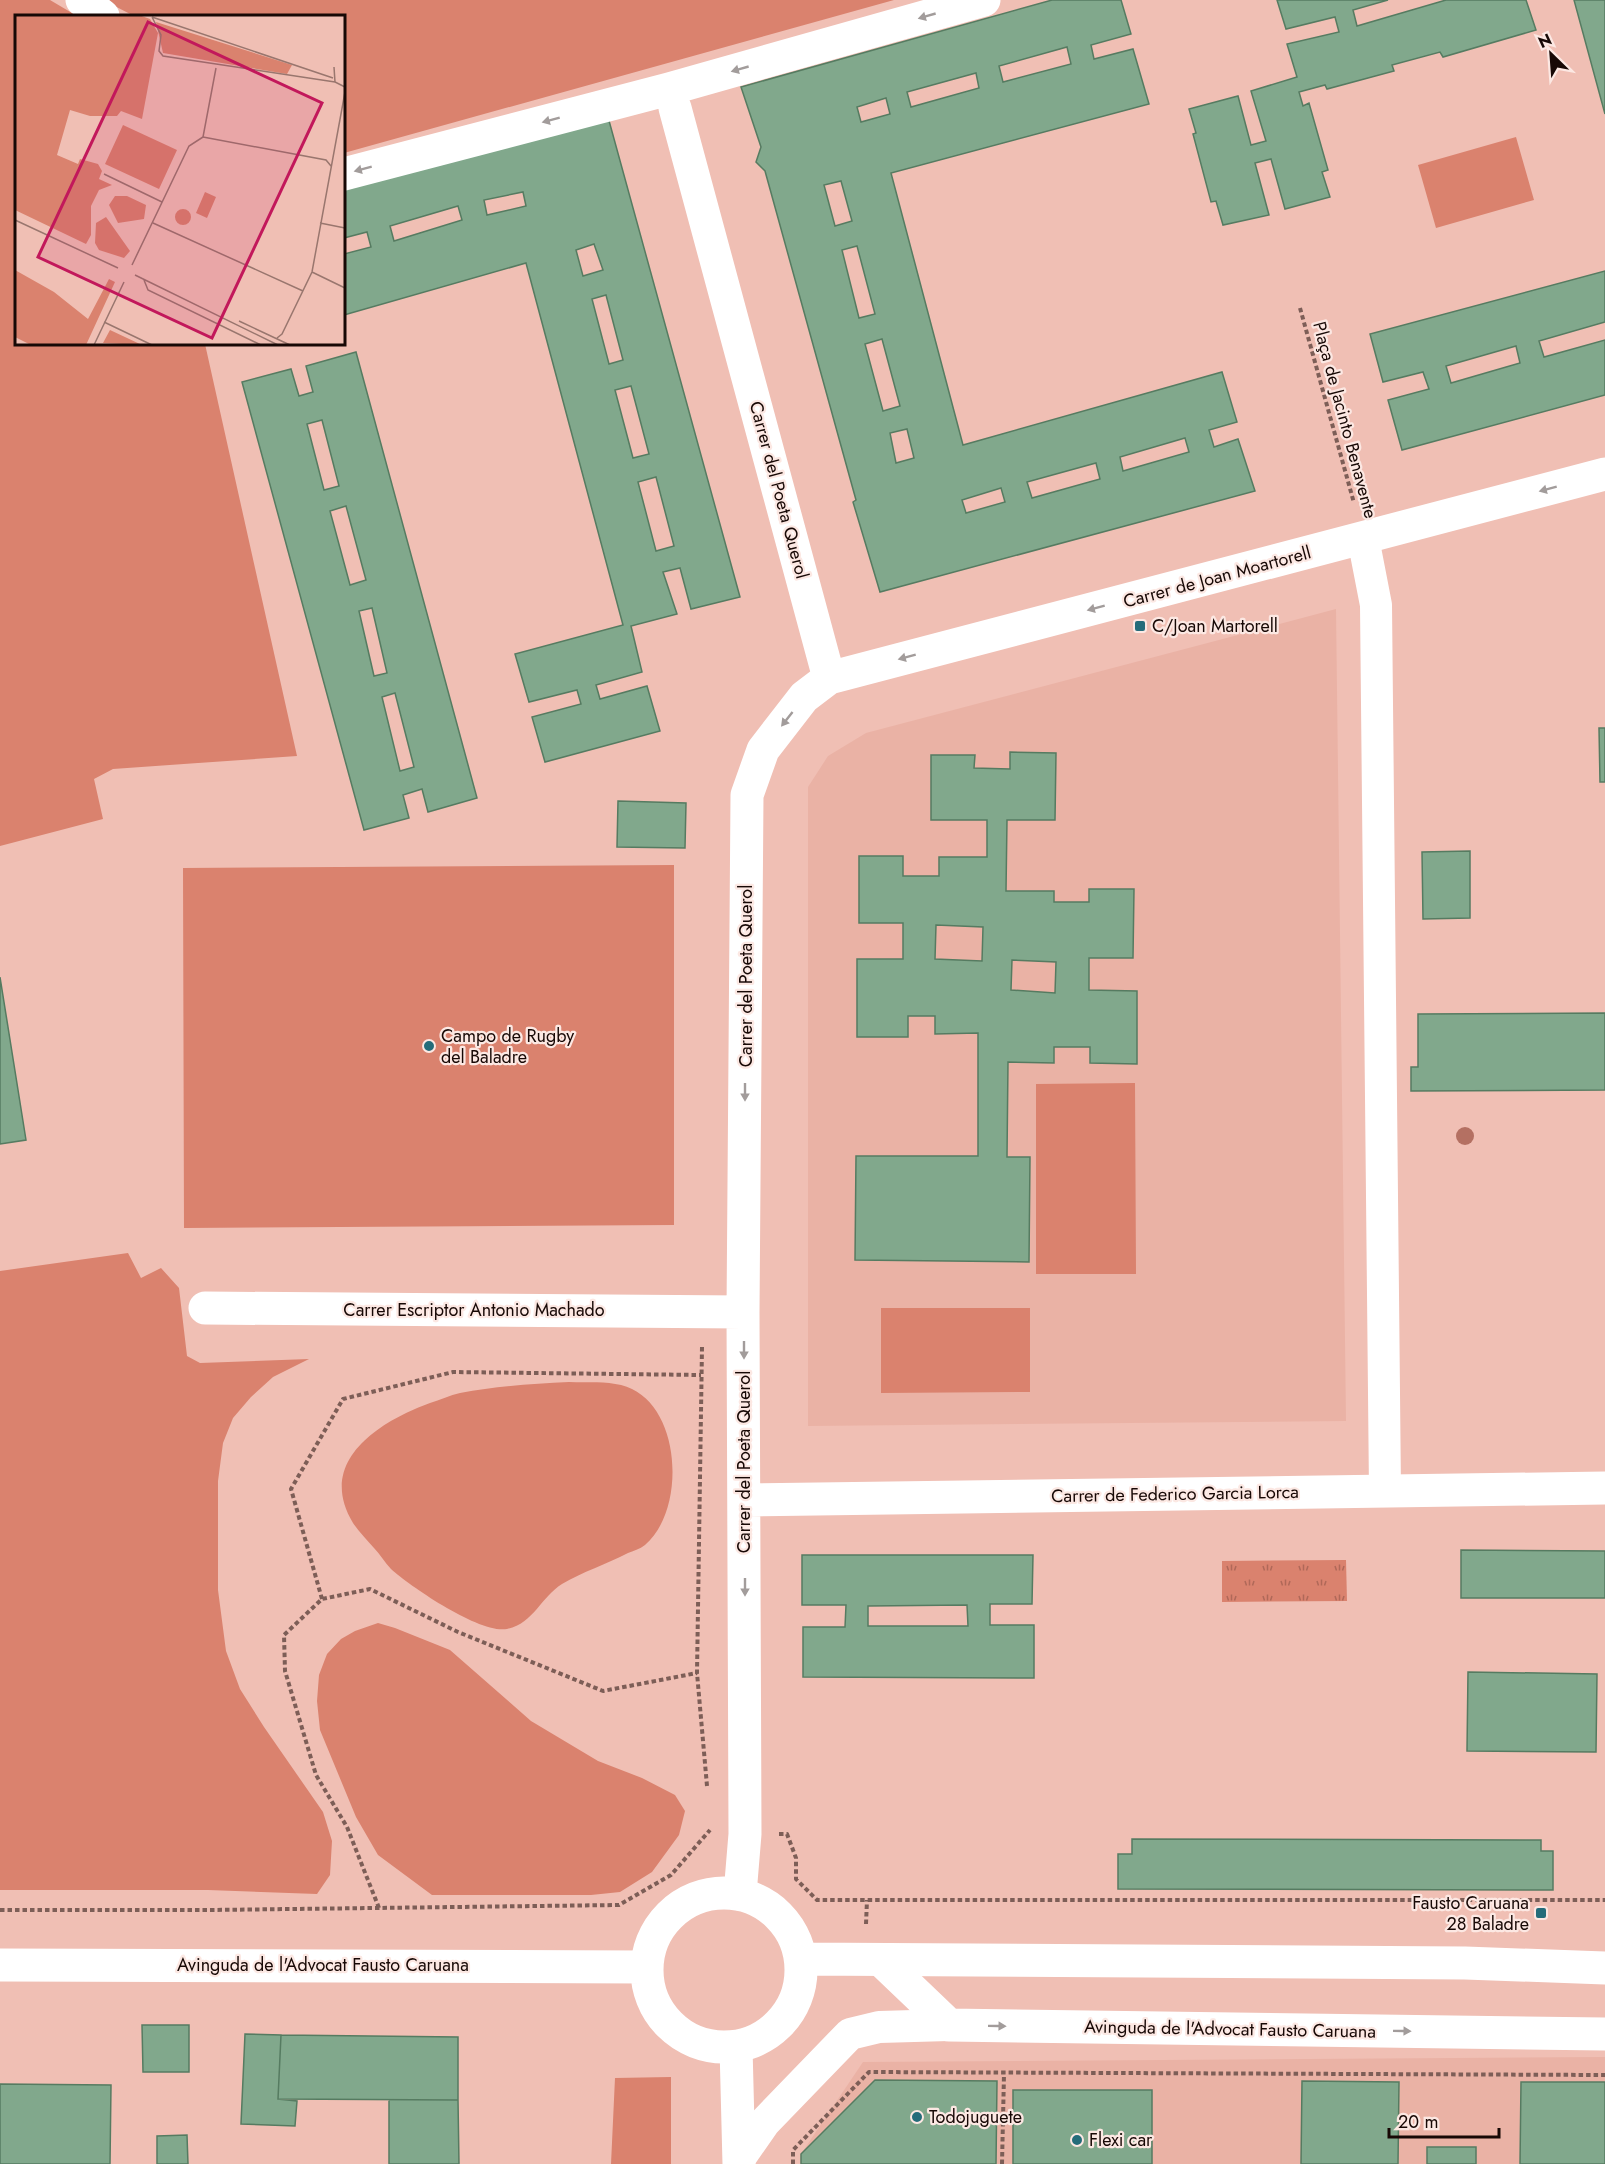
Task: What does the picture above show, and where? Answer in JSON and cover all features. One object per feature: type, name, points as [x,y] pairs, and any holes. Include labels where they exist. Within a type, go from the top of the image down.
[{"type":"street","points":[[82,0],[102,15]]},
{"type":"street","points":[[345,174],[669,89],[984,0]]},
{"type":"street","name":"Carrer del Poeta Querol","points":[[675,108],[829,678],[804,697],[763,750],[747,795],[743,1312],[745,1834],[740,1894]]},
{"type":"street","name":"Carrer de Joan Moartorell","points":[[829,678],[1605,474]]},
{"type":"street","points":[[1363,538],[1376,605],[1385,1491]]},
{"type":"street","name":"Carrer Escriptor Antonio Machado","points":[[205,1308],[743,1312]]},
{"type":"street","name":"Carrer de Federico Garcia Lorca","points":[[745,1500],[1605,1488]]},
{"type":"street","points":[[740,1894],[754,1898],[777,1913],[793,1933],[801,1959],[801,1983],[793,2006],[779,2026],[759,2040],[736,2047],[712,2047],[688,2039],[669,2025],[655,2005],[648,1987],[648,1953],[659,1928],[677,1908],[701,1896],[740,1894]]},
{"type":"street","points":[[1465,1963],[1605,1952]]},
{"type":"street","points":[[801,1959],[1465,1963],[1605,1968]]},
{"type":"street","points":[[881,1960],[949,2025]]},
{"type":"street","name":"Avinguda de l'Advocat Fausto Caruana","points":[[0,1965],[647,1966]]},
{"type":"street","points":[[739,2162],[764,2123],[850,2034],[879,2028],[949,2025]]},
{"type":"street","name":"Avinguda de l'Advocat Fausto Caruana","points":[[949,2025],[1605,2034]]},
{"type":"street","points":[[736,2047],[739,2162]]},
{"type":"path","name":"Plaça de Jacinto Benavente","points":[[1300,308],[1363,538]]},
{"type":"path","points":[[702,1311],[697,1673],[708,1796]]},
{"type":"path","points":[[322,1599],[291,1489],[343,1399],[453,1372],[701,1375]]},
{"type":"path","points":[[379,1908],[347,1827],[316,1775],[285,1671],[284,1635],[322,1599],[370,1589],[458,1632],[603,1691],[697,1673]]},
{"type":"path","points":[[0,1910],[620,1905],[671,1875],[711,1829],[745,1834],[787,1834],[796,1858],[796,1879],[817,1900],[1605,1900]]},
{"type":"path","points":[[793,2164],[793,2150],[869,2072],[1605,2075]]},
{"type":"path","points":[[1002,2164],[1004,2074]]},
{"type":"shaded area","points":[[1336,609],[1346,1421],[808,1426],[808,787],[828,756],[866,733]]},
{"type":"shaded area","points":[[1605,2057],[1605,2164],[801,2164],[801,2154],[863,2062]]},
{"type":"green space","points":[[0,0],[50,0],[75,15],[15,15],[15,345],[205,345],[297,756],[113,769],[94,779],[103,819],[0,846]]},
{"type":"green space","points":[[103,0],[894,0],[345,153],[345,15],[132,15]]},
{"type":"green space","points":[[1516,137],[1534,200],[1436,228],[1418,165]]},
{"type":"green space","name":"Campo de Rugby del Baladre","points":[[674,865],[674,1225],[184,1228],[183,868]]},
{"type":"green space","points":[[1135,1083],[1136,1274],[1036,1274],[1036,1084]]},
{"type":"green space","points":[[128,1253],[141,1278],[161,1268],[179,1288],[187,1356],[200,1363],[309,1359],[273,1377],[251,1397],[233,1418],[223,1443],[218,1481],[218,1590],[226,1651],[240,1689],[323,1812],[332,1841],[330,1875],[317,1894],[208,1890],[0,1890],[0,1271]]},
{"type":"green space","points":[[881,1308],[1030,1308],[1030,1392],[881,1393]]},
{"type":"green space","points":[[569,1382],[609,1383],[625,1386],[649,1401],[661,1419],[669,1440],[672,1487],[667,1510],[658,1530],[645,1545],[562,1584],[524,1622],[507,1629],[495,1629],[480,1624],[446,1608],[391,1569],[353,1523],[344,1501],[342,1481],[347,1463],[358,1447],[391,1421],[452,1395],[501,1387]]},
{"type":"green space","points":[[1346,1560],[1347,1601],[1222,1602],[1222,1561]]},
{"type":"green space","points":[[378,1623],[450,1650],[531,1721],[598,1761],[642,1778],[675,1795],[685,1811],[679,1835],[652,1872],[620,1892],[591,1895],[432,1895],[378,1855],[356,1817],[320,1730],[317,1701],[319,1675],[327,1654],[341,1639]]},
{"type":"green space","points":[[671,2077],[671,2164],[611,2164],[615,2078]]},
{"type":"building","points":[[1052,0],[1121,0],[1131,34],[1091,45],[1094,59],[1133,49],[1149,104],[891,173],[963,445],[1222,372],[1237,422],[1209,430],[1214,447],[1238,439],[1255,491],[880,592],[853,502],[856,500],[765,171],[756,162],[761,147],[741,87]],"holes":[[[1067,47],[1071,64],[1003,82],[999,66]],[[976,73],[979,88],[911,107],[907,92]],[[886,98],[890,114],[861,122],[857,107]],[[841,181],[852,221],[835,226],[824,185]],[[857,246],[875,314],[859,318],[842,250]],[[882,339],[900,406],[883,411],[865,344]],[[907,429],[914,458],[896,463],[890,433]],[[1185,438],[1189,452],[1123,471],[1120,457]],[[1096,463],[1100,479],[1032,498],[1027,482]],[[1001,488],[1005,502],[966,513],[962,500]]]},
{"type":"building","points":[[1277,0],[1388,0],[1353,10],[1357,26],[1446,0],[1526,0],[1536,30],[1443,57],[1440,52],[1392,65],[1394,71],[1327,89],[1325,85],[1299,92],[1303,106],[1309,103],[1328,170],[1322,172],[1330,197],[1285,209],[1271,159],[1255,163],[1269,215],[1223,225],[1216,201],[1211,202],[1193,134],[1196,133],[1189,109],[1238,96],[1251,145],[1266,141],[1251,91],[1297,77],[1287,44],[1339,32],[1335,17],[1286,29]]},
{"type":"building","points":[[1574,0],[1605,0],[1605,114]]},
{"type":"building","points":[[608,117],[740,597],[691,609],[680,568],[663,572],[677,614],[631,626],[642,672],[596,685],[600,699],[647,686],[660,731],[545,762],[532,717],[581,704],[577,690],[529,702],[515,654],[623,625],[526,263],[345,315],[345,254],[371,247],[367,232],[345,238],[345,186]],"holes":[[[523,192],[526,206],[487,215],[484,200]],[[458,206],[462,220],[394,241],[390,226]],[[594,244],[603,270],[583,276],[576,250]],[[606,295],[623,360],[609,364],[592,299]],[[631,386],[649,454],[633,458],[615,390]],[[656,477],[674,546],[656,551],[638,482]]]},
{"type":"building","points":[[1605,271],[1605,322],[1539,341],[1544,357],[1605,340],[1605,395],[1402,450],[1388,400],[1429,389],[1423,372],[1383,382],[1370,334]],"holes":[[[1516,346],[1520,363],[1451,383],[1446,366]]]},
{"type":"building","points":[[356,352],[477,798],[428,812],[422,789],[403,795],[409,818],[364,830],[242,382],[291,369],[299,396],[313,392],[306,366]],"holes":[[[322,420],[339,486],[324,490],[307,424]],[[346,506],[366,580],[350,585],[330,511]],[[372,608],[387,673],[374,676],[359,611]],[[395,693],[414,767],[400,771],[382,697]]]},
{"type":"building","points":[[1599,728],[1605,728],[1605,782],[1600,782]]},
{"type":"building","points":[[1010,752],[1056,753],[1055,820],[1007,820],[1006,891],[1054,891],[1054,902],[1089,902],[1089,889],[1134,889],[1133,958],[1089,958],[1089,990],[1137,991],[1137,1064],[1090,1063],[1090,1047],[1054,1047],[1054,1063],[1008,1062],[1007,1157],[1030,1157],[1029,1262],[855,1260],[856,1156],[978,1156],[978,1033],[935,1034],[935,1016],[908,1016],[908,1037],[857,1037],[857,959],[903,959],[903,923],[859,923],[859,856],[903,856],[903,876],[939,876],[939,857],[987,857],[987,820],[931,820],[931,755],[975,755],[974,768],[1010,769]],"holes":[[[936,925],[983,927],[982,961],[935,959]],[[1012,960],[1056,962],[1055,993],[1011,990]]]},
{"type":"building","points":[[618,801],[686,803],[685,848],[617,847]]},
{"type":"building","points":[[1470,851],[1470,918],[1423,919],[1422,852]]},
{"type":"building","points":[[0,977],[26,1140],[0,1144]]},
{"type":"building","points":[[1605,1013],[1605,1090],[1411,1091],[1411,1067],[1418,1067],[1418,1014]]},
{"type":"building","points":[[1461,1550],[1605,1551],[1605,1598],[1461,1598]]},
{"type":"building","points":[[802,1555],[1033,1555],[1032,1604],[990,1604],[990,1625],[1034,1625],[1034,1678],[803,1677],[803,1627],[845,1627],[846,1605],[802,1605]],"holes":[[[967,1605],[968,1626],[868,1626],[868,1606]]]},
{"type":"building","points":[[1468,1672],[1597,1674],[1596,1752],[1467,1751]]},
{"type":"building","points":[[1132,1839],[1541,1840],[1541,1851],[1553,1851],[1553,1890],[1118,1889],[1118,1854],[1132,1854]]},
{"type":"building","points":[[142,2025],[189,2025],[189,2072],[143,2072]]},
{"type":"building","points":[[245,2034],[281,2035],[278,2099],[297,2101],[295,2126],[241,2124]]},
{"type":"building","points":[[281,2035],[458,2037],[458,2100],[278,2099]]},
{"type":"building","name":"Todojuguete","points":[[875,2080],[997,2081],[996,2164],[801,2164],[801,2154]]},
{"type":"building","points":[[1302,2081],[1399,2082],[1398,2164],[1301,2164]]},
{"type":"building","points":[[1521,2082],[1605,2082],[1605,2164],[1520,2164]]},
{"type":"building","points":[[0,2084],[111,2085],[110,2164],[0,2164]]},
{"type":"building","points":[[1013,2090],[1152,2090],[1152,2164],[1013,2164]]},
{"type":"building","points":[[389,2100],[458,2100],[459,2164],[389,2164]]},
{"type":"building","points":[[187,2135],[188,2164],[157,2164],[157,2136]]},
{"type":"building","points":[[1427,2147],[1476,2147],[1476,2164],[1427,2164]]},
{"type":"place","name":"C/Joan Martorell","points":[[1140,626]]},
{"type":"place","name":"Campo de Rugby del Baladre","points":[[429,1046]]},
{"type":"place","name":"Fausto Caruana 28 Baladre","points":[[1541,1913]]},
{"type":"place","name":"Todojuguete","points":[[917,2117]]},
{"type":"place","name":"Flexi car","points":[[1077,2140]]}]
